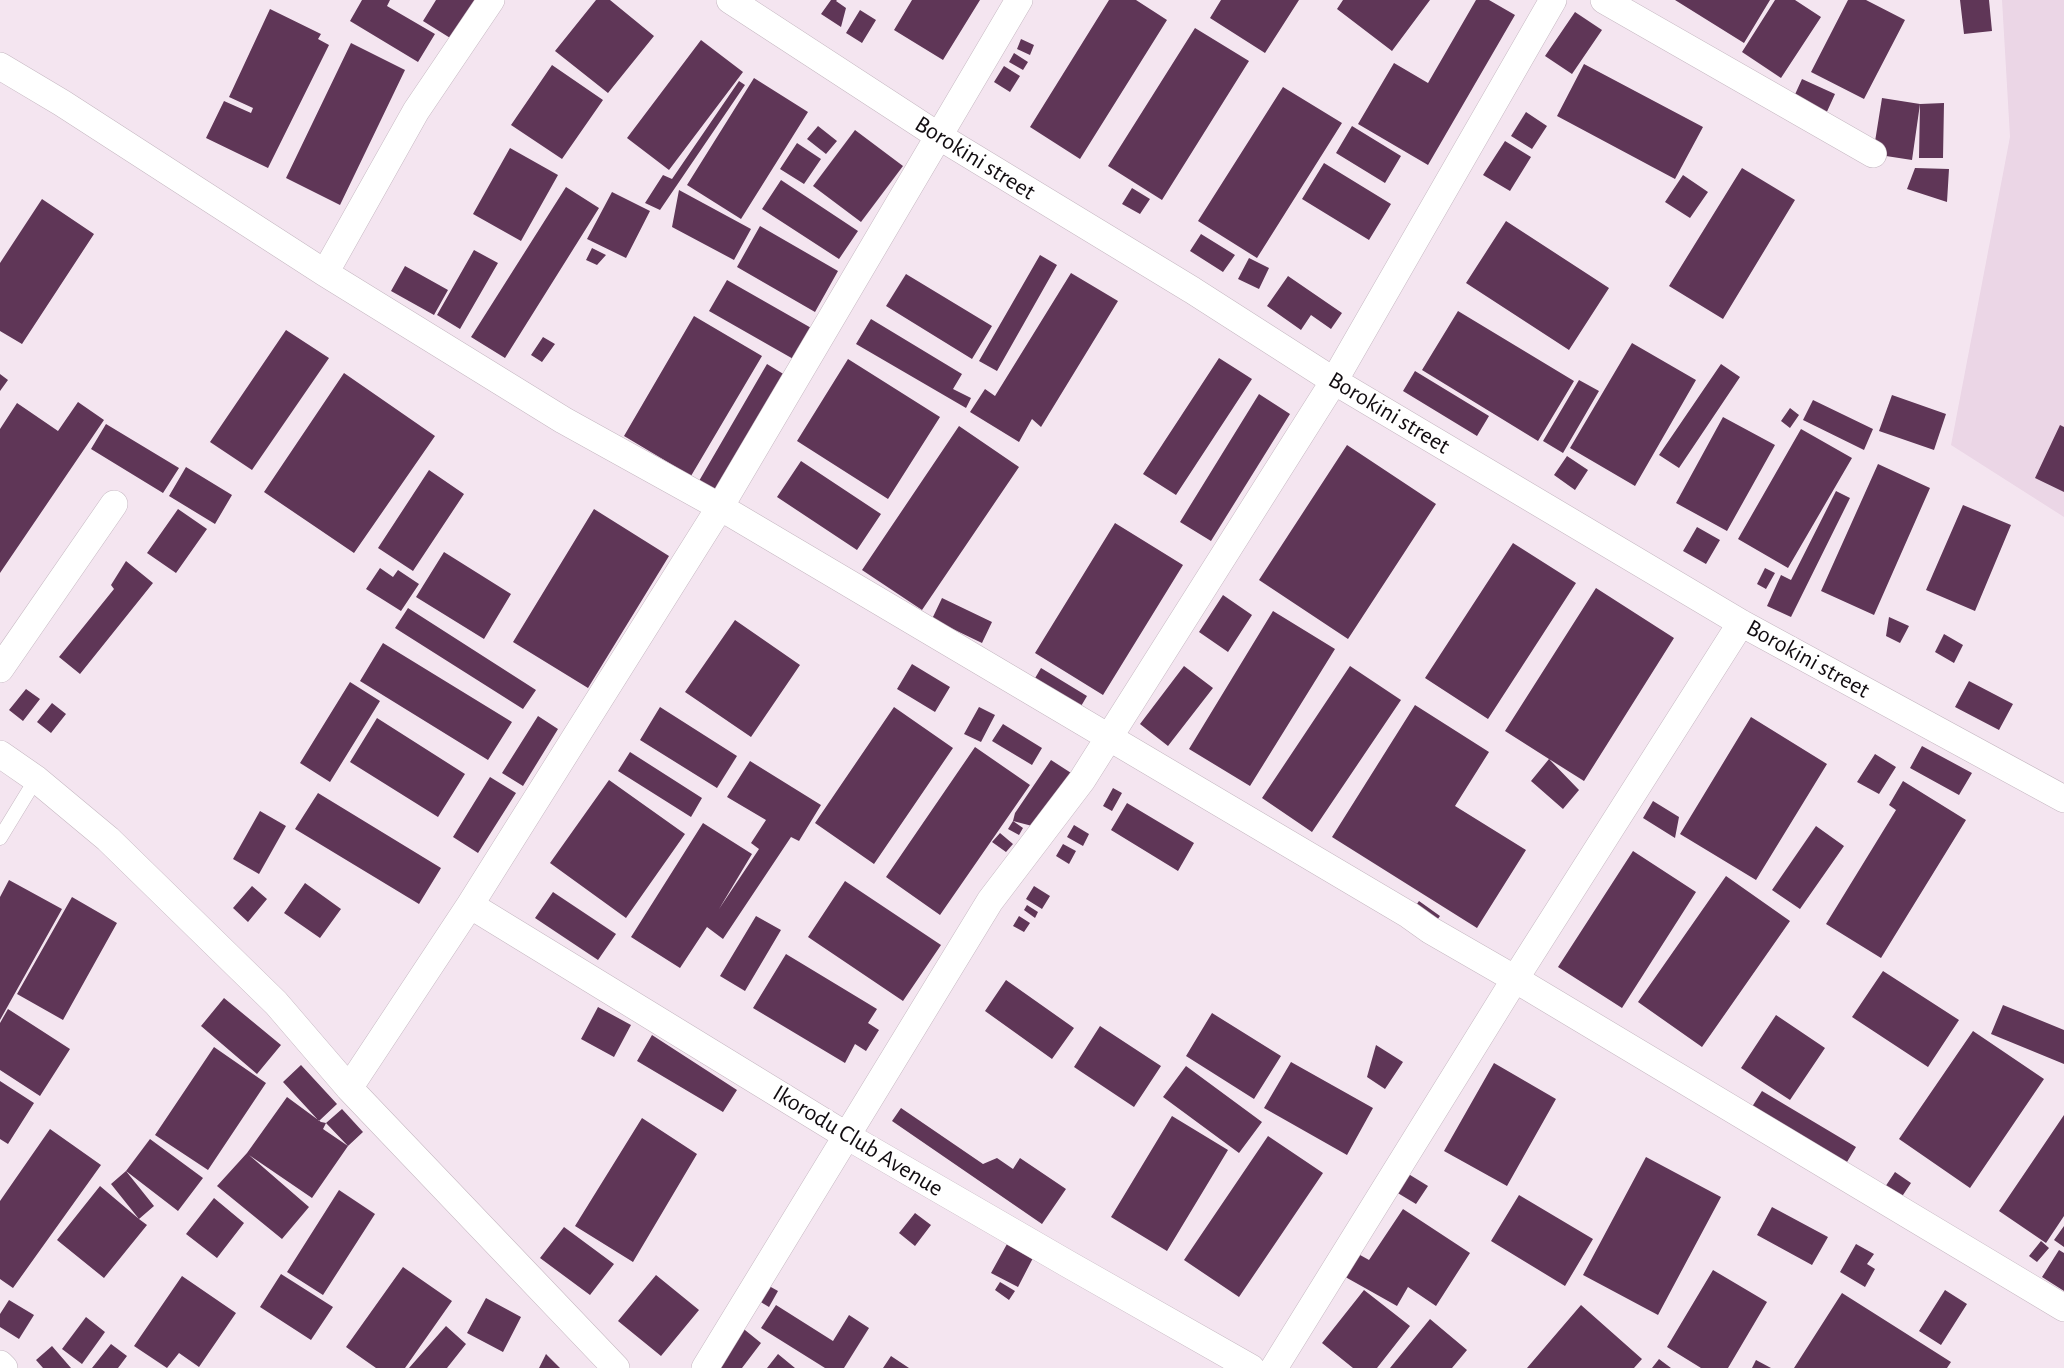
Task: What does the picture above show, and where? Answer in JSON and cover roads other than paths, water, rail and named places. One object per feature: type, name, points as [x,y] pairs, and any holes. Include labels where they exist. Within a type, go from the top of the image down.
[{"type":"street","points":[[325,273],[416,111],[491,0]]},
{"type":"street","name":"Borokini street","points":[[730,0],[938,135],[1192,290],[1334,381],[1741,623],[2064,798]]},
{"type":"street","points":[[349,1088],[470,905],[720,507],[1019,0]]},
{"type":"street","points":[[705,1368],[990,901],[1070,796],[1334,381],[1553,0]]},
{"type":"street","points":[[1604,0],[1873,154]]},
{"type":"street","points":[[0,66],[62,103],[325,273],[563,420],[720,507],[1108,736],[2064,1308]]},
{"type":"street","points":[[0,669],[114,504]]},
{"type":"street","points":[[1274,1368],[1515,979],[1741,623]]},
{"type":"street","points":[[0,754],[36,779],[108,839],[276,1003],[349,1088],[616,1368]]},
{"type":"street","name":"Ikorodu Club Avenue","points":[[470,905],[847,1136],[1251,1368]]},
{"type":"street","points":[[0,1364],[4,1368]]},
{"type":"lane","points":[[0,837],[36,779]]}]
